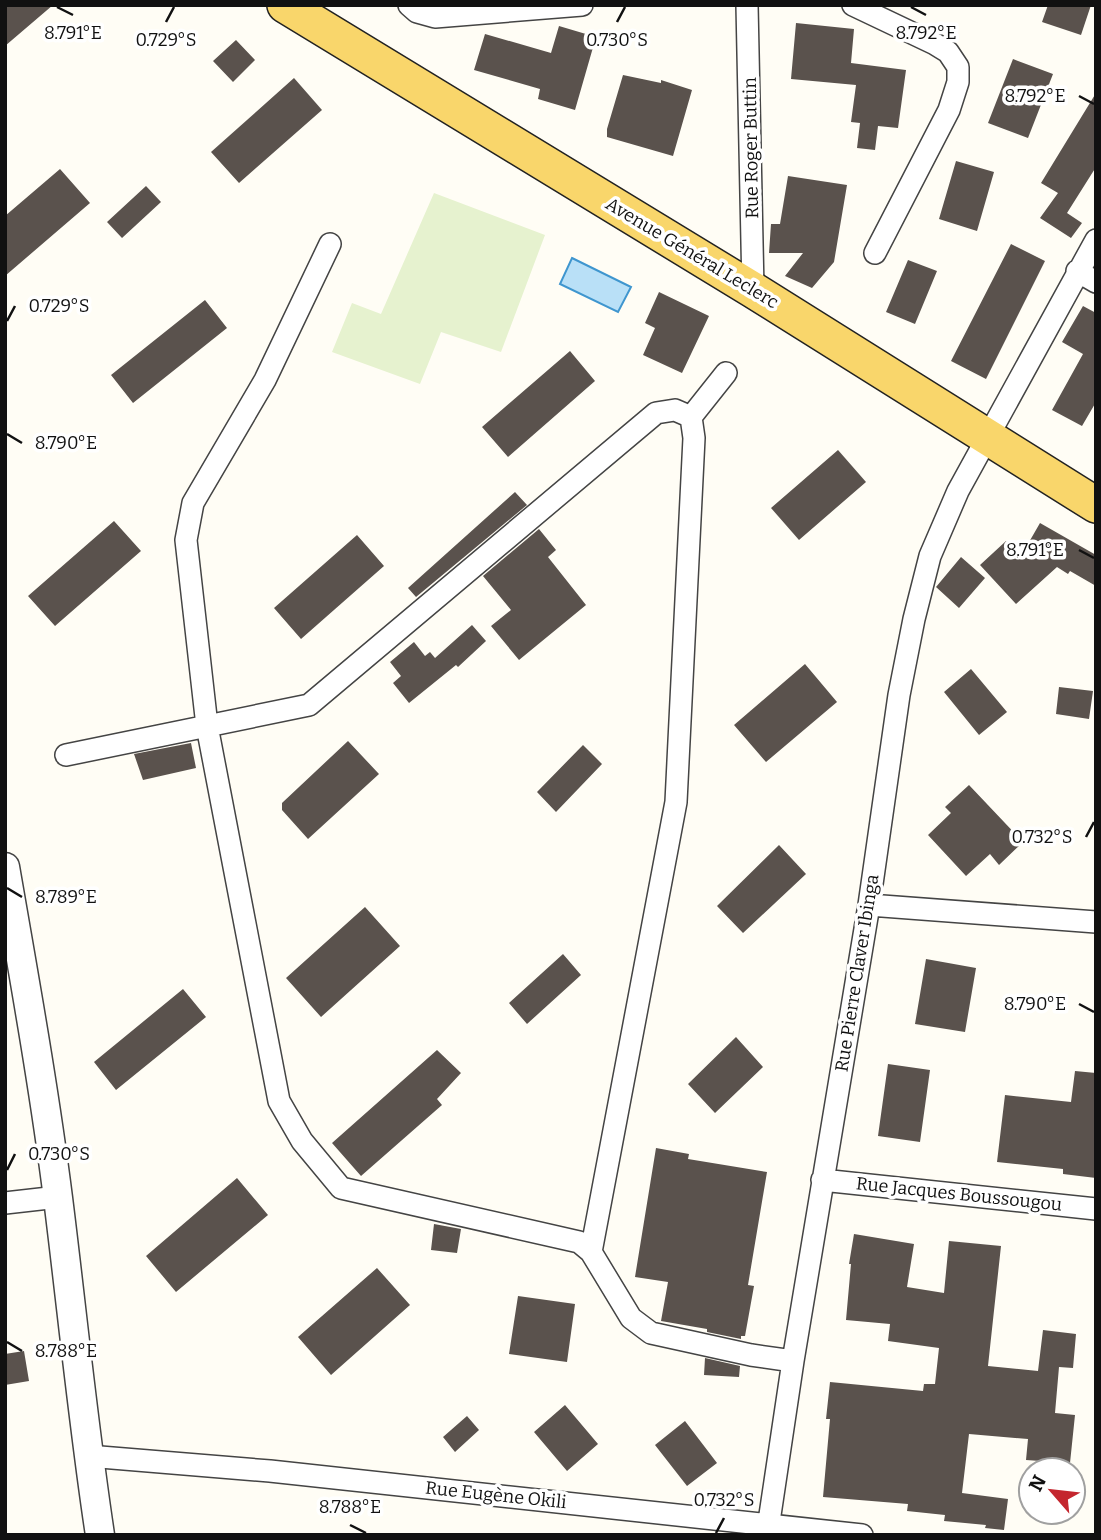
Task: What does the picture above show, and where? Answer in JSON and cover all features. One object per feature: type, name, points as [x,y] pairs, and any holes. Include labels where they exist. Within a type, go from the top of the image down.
[{"type":"main road","name":"Avenue Général Leclerc","points":[[285,5],[753,290],[1096,505]]},
{"type":"street","points":[[409,5],[417,12],[435,17],[582,5]]},
{"type":"street","name":"Rue Roger Buttin","points":[[747,5],[753,290]]},
{"type":"street","points":[[853,5],[935,44],[948,52],[958,67],[958,82],[949,110],[875,253]]},
{"type":"street","name":"Rue Pierre Claver Ibinga","points":[[768,1529],[822,1180],[869,905],[899,695],[930,556],[958,491],[988,436],[1086,276],[1096,240]]},
{"type":"street","points":[[330,244],[265,380],[193,503],[186,540],[207,726],[279,1101],[302,1141],[341,1188],[579,1242],[591,1252],[631,1318],[651,1333],[751,1355],[793,1361]]},
{"type":"street","points":[[591,1252],[676,802],[693,452],[691,416],[726,373]]},
{"type":"street","points":[[66,755],[309,705],[656,413],[675,410],[691,416]]},
{"type":"street","points":[[5,867],[40,1066],[100,1535]]},
{"type":"street","points":[[869,905],[1096,922]]},
{"type":"street","name":"Rue Jacques Boussougou","points":[[822,1180],[1096,1209]]},
{"type":"street","points":[[5,1203],[58,1197]]},
{"type":"street","name":"Rue Eugène Okili","points":[[88,1456],[270,1471],[768,1529],[862,1535]]},
{"type":"green space","points":[[434,193],[545,235],[501,352],[441,332],[420,384],[332,352],[352,303],[381,314]]},
{"type":"water","points":[[572,258],[631,287],[618,312],[560,284]]},
{"type":"building","points":[[5,5],[53,5],[5,46]]},
{"type":"building","points":[[1048,5],[1091,5],[1081,35],[1042,22]]},
{"type":"building","points":[[796,23],[854,29],[851,63],[906,70],[898,128],[878,126],[875,150],[857,148],[860,123],[851,122],[856,85],[791,79]]},
{"type":"building","points":[[559,26],[596,37],[575,110],[538,99],[540,89],[474,70],[485,34],[551,53]]},
{"type":"building","points":[[236,40],[255,60],[233,82],[213,61]]},
{"type":"building","points":[[1013,59],[1053,74],[1028,138],[988,123]]},
{"type":"building","points":[[623,75],[661,83],[661,80],[692,90],[673,156],[607,137]]},
{"type":"building","points":[[294,78],[322,110],[239,183],[211,152]]},
{"type":"building","points":[[1096,93],[1096,167],[1067,213],[1082,223],[1071,238],[1040,218],[1058,193],[1041,183]]},
{"type":"building","points":[[956,161],[994,172],[977,231],[939,219]]},
{"type":"building","points":[[60,169],[90,203],[5,276],[5,216]]},
{"type":"building","points":[[788,176],[847,185],[834,262],[812,288],[785,276],[803,253],[769,253],[771,224],[780,224]]},
{"type":"building","points":[[146,186],[161,202],[122,238],[107,222]]},
{"type":"building","points":[[1011,244],[1045,261],[986,379],[951,361]]},
{"type":"building","points":[[908,260],[937,271],[915,324],[886,312]]},
{"type":"building","points":[[659,292],[709,316],[682,373],[643,355],[655,328],[645,323]]},
{"type":"building","points":[[205,300],[227,328],[133,403],[111,375]]},
{"type":"building","points":[[1083,306],[1096,313],[1096,402],[1082,426],[1052,410],[1083,354],[1062,342]]},
{"type":"building","points":[[570,351],[595,381],[508,457],[482,427]]},
{"type":"building","points":[[838,450],[866,482],[799,540],[771,508]]},
{"type":"building","points":[[515,492],[527,505],[416,597],[408,588]]},
{"type":"building","points":[[114,521],[141,551],[55,626],[28,596]]},
{"type":"building","points":[[1040,523],[1096,555],[1096,586],[1057,567],[1016,604],[980,565],[1006,541],[1021,556]]},
{"type":"building","points":[[539,529],[556,550],[548,557],[586,605],[519,660],[491,626],[511,610],[483,576]]},
{"type":"building","points":[[357,535],[384,566],[301,639],[274,608]]},
{"type":"building","points":[[961,557],[985,578],[959,608],[936,587]]},
{"type":"building","points":[[472,625],[486,641],[458,667],[456,665],[409,703],[393,683],[401,676],[390,662],[414,642],[425,656],[430,652],[435,658]]},
{"type":"building","points":[[805,664],[837,702],[766,762],[734,725]]},
{"type":"building","points":[[971,669],[1007,712],[979,735],[944,692]]},
{"type":"building","points":[[1059,687],[1093,691],[1089,719],[1056,714]]},
{"type":"building","points":[[348,741],[379,774],[308,839],[282,810],[282,803]]},
{"type":"building","points":[[191,743],[196,768],[143,780],[134,754]]},
{"type":"building","points":[[583,745],[602,764],[556,812],[537,792]]},
{"type":"building","points":[[969,785],[1023,842],[999,865],[990,854],[966,876],[928,835],[951,813],[945,807]]},
{"type":"building","points":[[779,845],[806,874],[743,933],[717,906]]},
{"type":"building","points":[[365,907],[400,946],[321,1017],[286,978]]},
{"type":"building","points":[[563,954],[581,975],[527,1024],[509,1003]]},
{"type":"building","points":[[926,959],[976,968],[965,1032],[915,1024]]},
{"type":"building","points":[[183,989],[206,1017],[116,1090],[94,1062]]},
{"type":"building","points":[[736,1037],[763,1067],[715,1113],[688,1084]]},
{"type":"building","points":[[437,1050],[461,1073],[437,1099],[442,1105],[361,1176],[332,1143]]},
{"type":"building","points":[[888,1064],[930,1070],[920,1142],[878,1136]]},
{"type":"building","points":[[1075,1071],[1096,1073],[1096,1178],[1063,1174],[1063,1169],[997,1162],[1005,1095],[1071,1102]]},
{"type":"building","points":[[656,1148],[689,1154],[688,1159],[767,1172],[748,1285],[754,1286],[745,1336],[741,1336],[741,1339],[707,1332],[707,1329],[661,1321],[668,1282],[635,1277]]},
{"type":"building","points":[[237,1178],[268,1215],[176,1292],[146,1256]]},
{"type":"building","points":[[434,1224],[461,1229],[457,1253],[431,1250]]},
{"type":"building","points":[[854,1234],[914,1244],[907,1287],[944,1293],[949,1241],[1001,1246],[988,1366],[1038,1371],[1043,1330],[1076,1334],[1073,1368],[1059,1367],[1055,1413],[1075,1415],[1071,1456],[1026,1456],[1028,1439],[969,1434],[962,1493],[1008,1499],[1004,1530],[985,1528],[986,1525],[944,1521],[945,1515],[907,1511],[908,1504],[823,1497],[830,1419],[826,1419],[830,1382],[923,1391],[924,1384],[935,1384],[939,1348],[888,1341],[890,1324],[846,1320],[849,1264]]},
{"type":"building","points":[[377,1268],[410,1305],[331,1375],[298,1337]]},
{"type":"building","points":[[518,1296],[575,1304],[567,1362],[509,1354]]},
{"type":"building","points":[[24,1351],[29,1381],[5,1385],[5,1354]]},
{"type":"building","points":[[705,1358],[740,1366],[739,1377],[704,1375]]},
{"type":"building","points":[[565,1405],[598,1444],[567,1471],[534,1432]]},
{"type":"building","points":[[467,1416],[479,1430],[455,1452],[443,1437]]},
{"type":"building","points":[[685,1421],[717,1463],[687,1486],[655,1445]]}]
